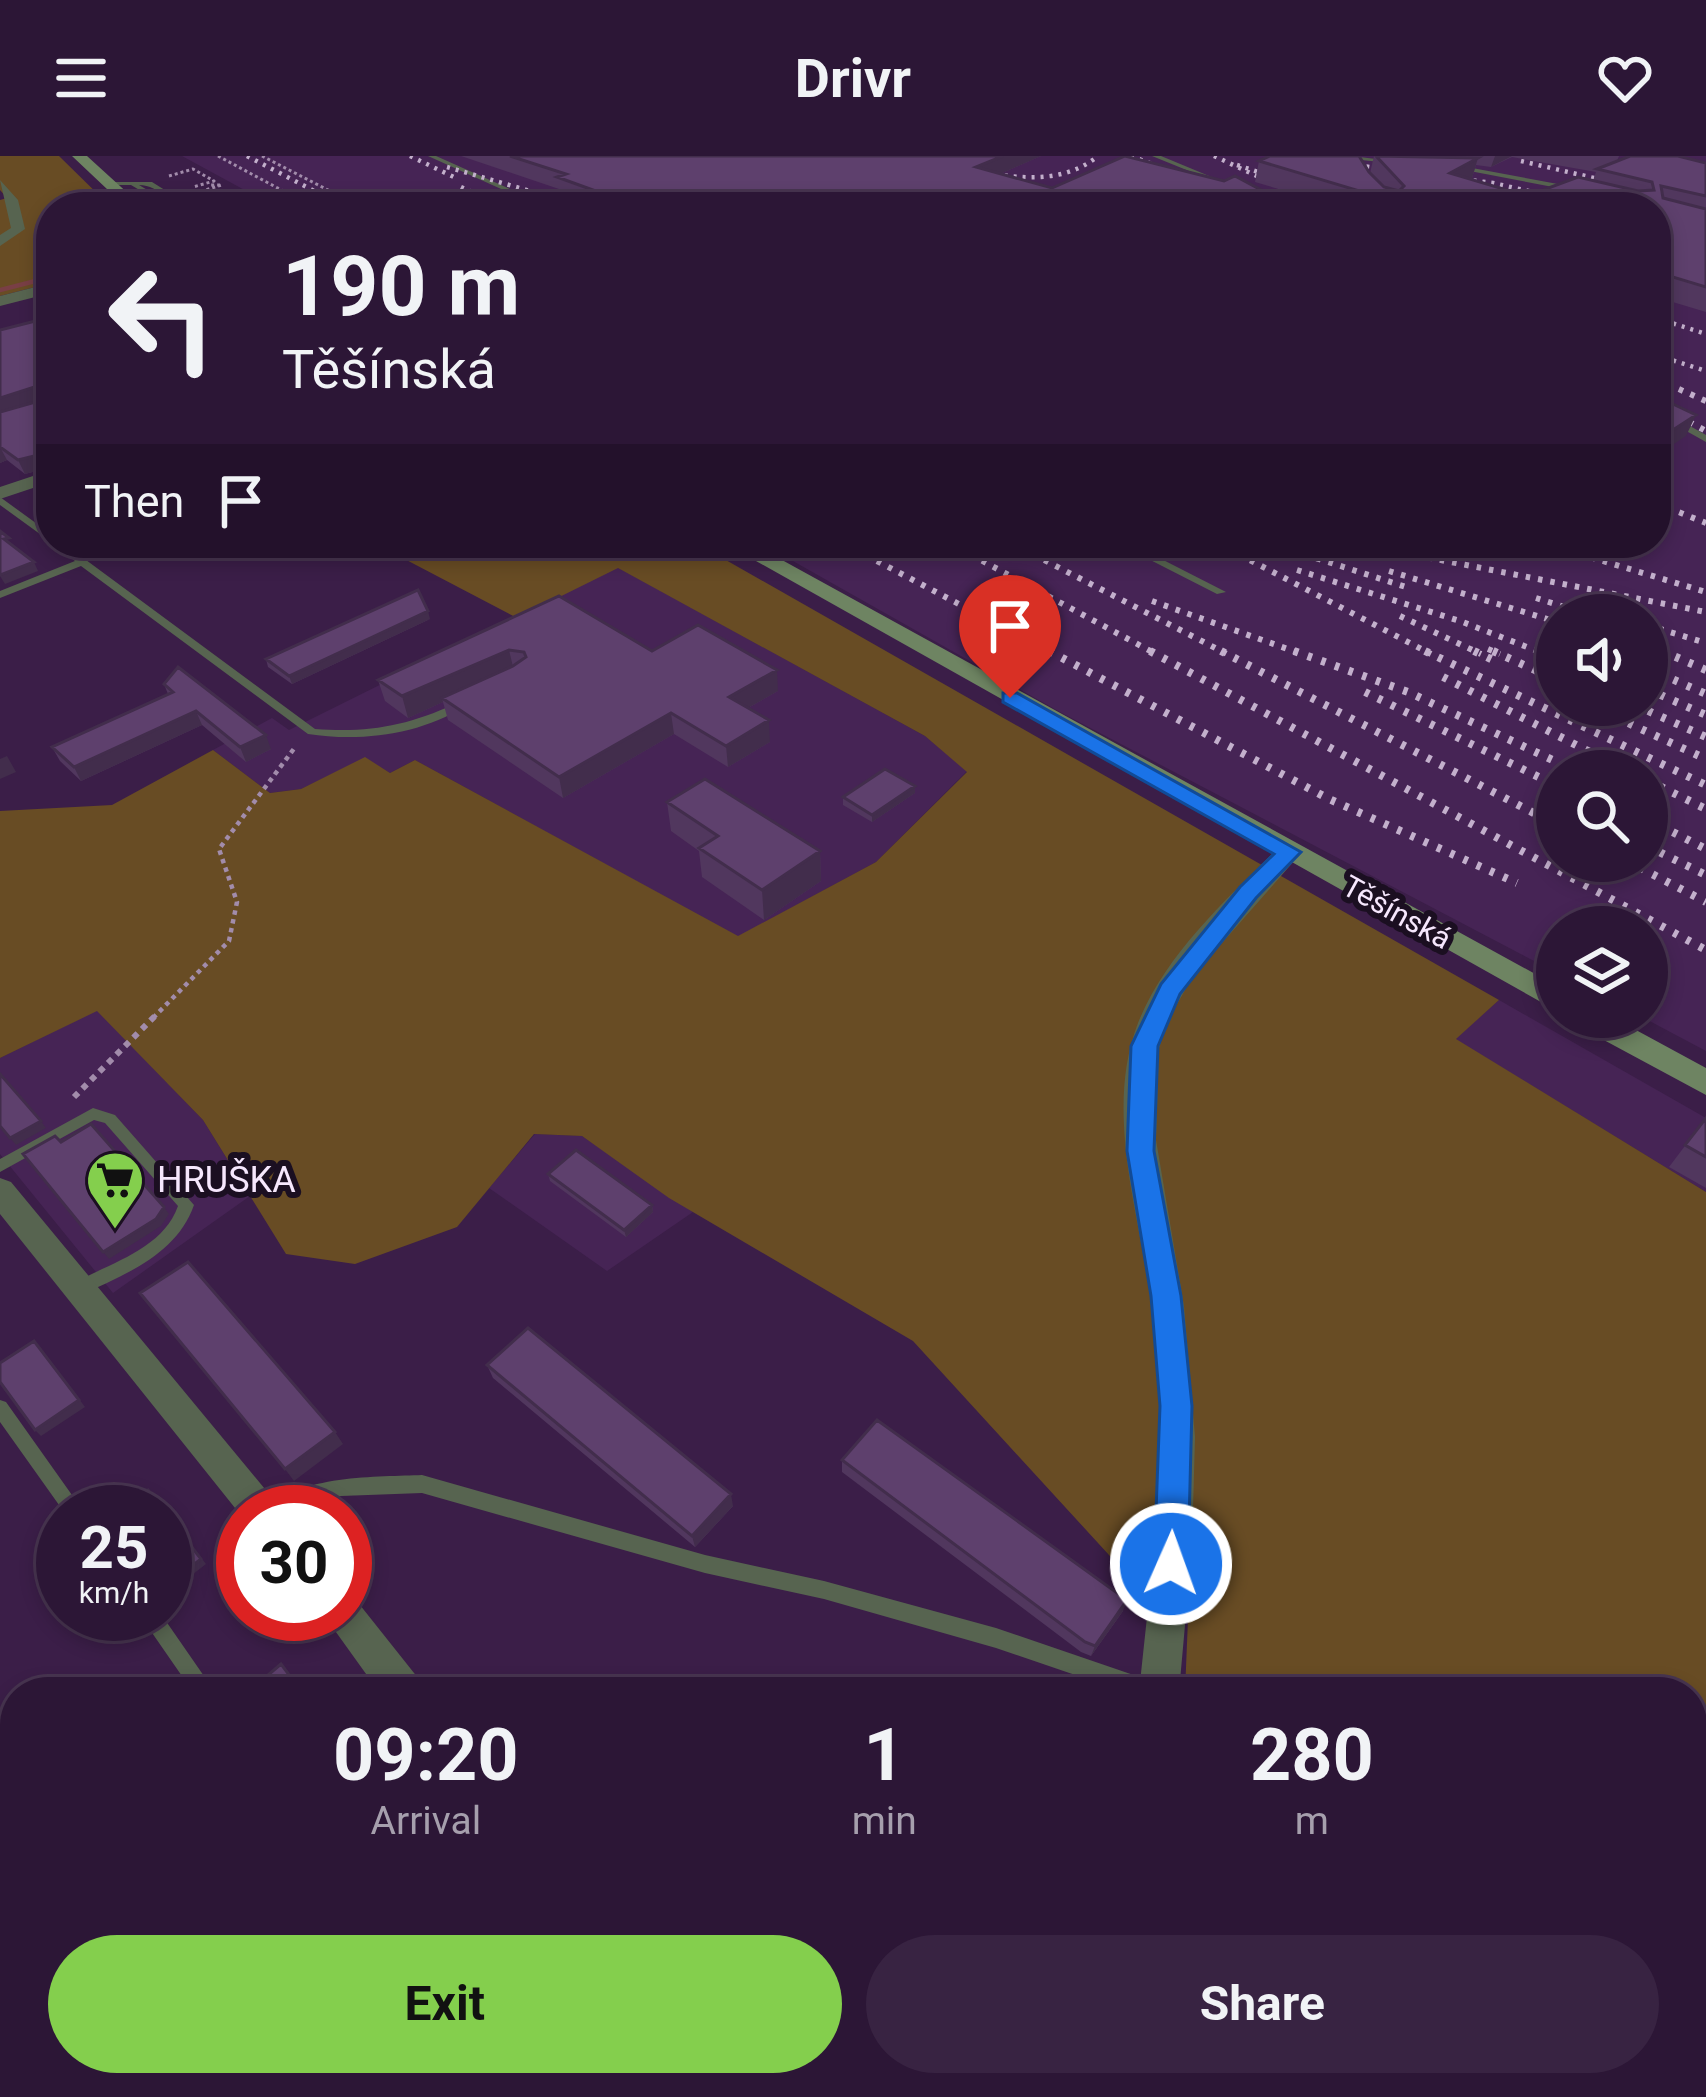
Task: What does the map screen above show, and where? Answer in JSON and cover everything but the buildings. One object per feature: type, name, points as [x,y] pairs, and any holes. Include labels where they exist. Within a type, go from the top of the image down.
[{"type":"main road","points":[[79,156],[118,192]]},
{"type":"main road","name":"Těšínská","points":[[762,558],[1536,988]]},
{"type":"main road","points":[[1625,1038],[1706,1083]]},
{"type":"street","points":[[0,242],[17,229],[2,187]]},
{"type":"street","points":[[0,301],[36,291]]},
{"type":"street","points":[[0,496],[36,482]]},
{"type":"street","points":[[1158,1677],[1171,1564],[1176,1406],[1166,1296],[1141,1151],[1144,1046],[1169,990],[1248,893],[1289,852]]},
{"type":"street","points":[[0,1191],[239,1485]]},
{"type":"street","points":[[363,1641],[392,1677]]},
{"type":"lane","points":[[431,156],[513,192]]},
{"type":"lane","points":[[1155,156],[1238,189]]},
{"type":"lane","points":[[1326,156],[1396,161]]},
{"type":"lane","points":[[1363,170],[1378,160]]},
{"type":"lane","points":[[1454,167],[1582,191]]},
{"type":"lane","points":[[109,184],[150,183],[165,192]]},
{"type":"lane","points":[[131,184],[146,192]]},
{"type":"lane","points":[[1671,419],[1706,439]]},
{"type":"lane","points":[[0,496],[36,526]]},
{"type":"lane","points":[[77,558],[312,732],[360,736],[410,729],[465,703]]},
{"type":"lane","points":[[1152,558],[1221,592]]},
{"type":"lane","points":[[0,595],[82,562]]},
{"type":"lane","points":[[0,1166],[93,1114],[110,1119],[186,1205],[183,1223],[157,1248],[80,1288]]},
{"type":"lane","points":[[0,1408],[56,1485]]},
{"type":"lane","points":[[372,1486],[422,1484],[705,1564],[824,1590],[975,1632],[1111,1677]]},
{"type":"lane","points":[[168,1641],[194,1677]]},
{"type":"path","points":[[218,156],[286,192]]},
{"type":"path","points":[[262,156],[332,192]]},
{"type":"path","points":[[178,182],[167,176],[193,170],[214,181],[190,188],[193,190],[222,185],[197,192]]},
{"type":"path","points":[[44,1139],[83,1086],[140,1026],[199,976],[229,941],[240,914],[236,886],[224,873],[219,849],[291,750],[312,732]]},
{"type":"shaded area","points":[[0,156],[59,156],[96,192],[36,192],[36,287],[0,296],[0,200],[7,198],[0,190]]},
{"type":"shaded area","points":[[182,156],[1706,156],[1706,1051],[1668,1031],[1668,906],[1536,906],[1536,962],[1060,712],[788,558],[1671,558],[1671,192],[248,192]]},
{"type":"shaded area","points":[[403,558],[722,558],[1499,1000],[1456,1039],[1706,1192],[1706,1677],[1186,1677],[1190,1570],[1120,1567],[913,1341],[669,1198],[582,1136],[534,1134],[457,1227],[355,1264],[286,1254],[203,1120],[97,1011],[0,1058],[0,811],[112,805],[213,750],[270,793],[301,789],[365,757],[390,773],[415,760],[738,936],[876,862],[967,772],[925,736],[618,568],[517,618]]},
{"type":"shaded area","points":[[617,567],[925,736],[967,771],[876,862],[738,937],[415,760],[390,773],[365,758],[301,789],[270,793],[213,750],[272,718],[289,730]]},
{"type":"shaded area","points":[[1499,1000],[1536,1021],[1536,1038],[1566,1038],[1706,1118],[1706,1192],[1455,1039]]},
{"type":"shaded area","points":[[97,1010],[203,1120],[250,1196],[113,1293],[0,1154],[0,1058]]},
{"type":"shaded area","points":[[535,1134],[582,1136],[693,1212],[607,1271],[489,1188]]},
{"type":"waterway","points":[[0,290],[36,281]]},
{"type":"railway","points":[[247,156],[316,192]]},
{"type":"railway","points":[[410,156],[458,179]]},
{"type":"railway","points":[[978,171],[1056,175],[1098,156]]},
{"type":"railway","points":[[1131,156],[1176,173]]},
{"type":"railway","points":[[1214,156],[1291,192]]},
{"type":"railway","points":[[1286,156],[1533,192]]},
{"type":"railway","points":[[1521,161],[1624,185]]},
{"type":"railway","points":[[1237,165],[1286,181]]},
{"type":"railway","points":[[447,167],[534,192]]},
{"type":"railway","points":[[461,187],[472,192]]},
{"type":"railway","points":[[1671,323],[1706,334]]},
{"type":"railway","points":[[1671,360],[1706,371]]},
{"type":"railway","points":[[1671,386],[1706,401]]},
{"type":"railway","points":[[1671,412],[1706,431]]},
{"type":"railway","points":[[1671,509],[1706,523]]},
{"type":"railway","points":[[977,558],[1156,654]]},
{"type":"railway","points":[[1040,558],[1227,654]]},
{"type":"railway","points":[[1246,558],[1428,652]]},
{"type":"railway","points":[[1316,558],[1406,587]]},
{"type":"railway","points":[[1431,558],[1706,612]]},
{"type":"railway","points":[[1593,558],[1706,592]]},
{"type":"railway","points":[[877,561],[1054,654]]},
{"type":"railway","points":[[1297,570],[1460,621],[1536,651]]},
{"type":"railway","points":[[1389,571],[1536,616]]},
{"type":"railway","points":[[1152,601],[1302,654]]},
{"type":"railway","points":[[1400,616],[1481,654]]},
{"type":"railway","points":[[1668,631],[1706,643]]},
{"type":"railway","points":[[1488,649],[1495,652]]},
{"type":"railway","points":[[1049,651],[1329,799],[1517,883]]},
{"type":"railway","points":[[1150,651],[1706,950]]},
{"type":"railway","points":[[1221,651],[1536,814]]},
{"type":"railway","points":[[1294,651],[1408,692],[1536,752]]},
{"type":"railway","points":[[1474,651],[1497,662]]},
{"type":"railway","points":[[1428,652],[1706,785]]},
{"type":"railway","points":[[1495,652],[1500,654]]},
{"type":"railway","points":[[1495,652],[1536,670]]},
{"type":"railway","points":[[1668,654],[1706,670]]},
{"type":"railway","points":[[1443,677],[1586,750]]},
{"type":"railway","points":[[1668,677],[1706,694]]},
{"type":"railway","points":[[1365,692],[1536,776]]},
{"type":"railway","points":[[1668,698],[1706,715]]},
{"type":"railway","points":[[1668,720],[1706,737]]},
{"type":"railway","points":[[1634,726],[1706,759]]},
{"type":"railway","points":[[1668,790],[1706,809]]},
{"type":"railway","points":[[1668,830],[1706,849]]},
{"type":"railway","points":[[1668,856],[1706,875]]},
{"type":"railway","points":[[1667,882],[1706,902]]},
{"type":"place","name":"HRUŠKA","points":[[115,1231]]},
{"type":"route","points":[[1010,698],[1289,852],[1248,893],[1169,990],[1144,1046],[1141,1151],[1166,1296],[1176,1406],[1171,1564]]}]
